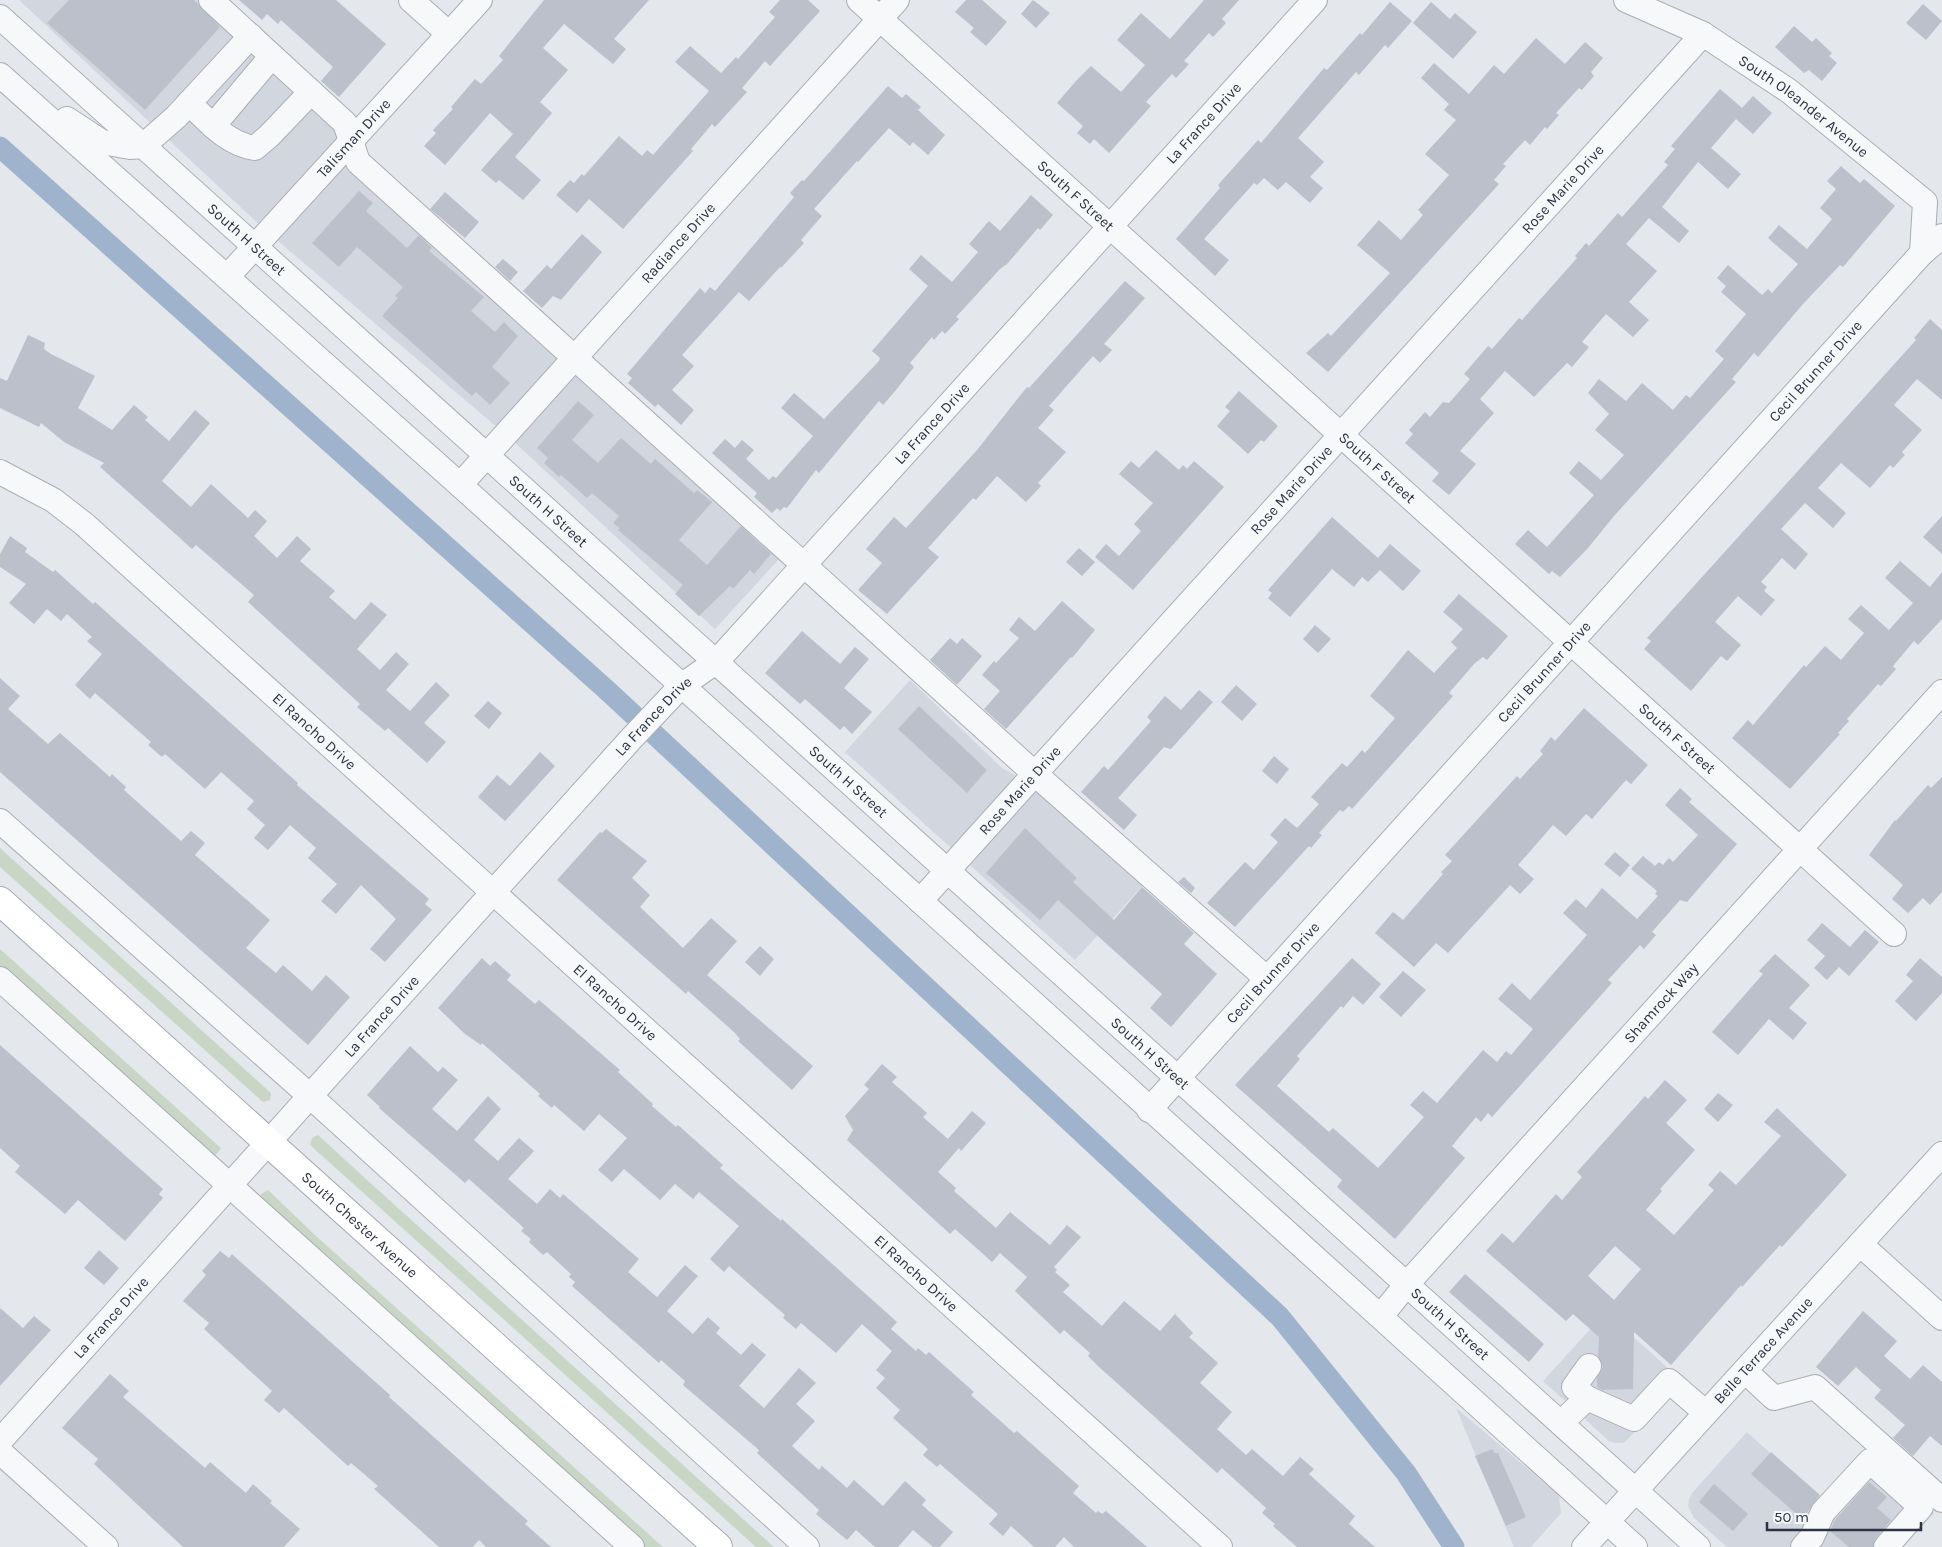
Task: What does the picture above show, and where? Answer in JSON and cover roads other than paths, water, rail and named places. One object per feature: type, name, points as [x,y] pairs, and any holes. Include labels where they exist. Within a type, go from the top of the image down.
[{"type":"main road","name":"South Chester Avenue","points":[[0,901],[718,1547]]},
{"type":"street","points":[[211,0],[345,123],[358,162],[1034,773],[1266,978]]},
{"type":"street","points":[[410,0],[449,34]]},
{"type":"street","name":"Talisman Drive","points":[[227,277],[480,0]]},
{"type":"street","name":"South F Street","points":[[859,0],[1894,934]]},
{"type":"street","name":"Radiance Drive","points":[[460,485],[897,0]]},
{"type":"street","name":"La France Drive","points":[[0,1441],[630,740],[681,686],[717,662],[1315,0]]},
{"type":"street","name":"South Oleander Avenue","points":[[1626,0],[1703,34],[1789,90],[1926,202],[1922,252]]},
{"type":"street","name":"South H Street","points":[[0,17],[717,662],[945,871],[1698,1547]]},
{"type":"street","name":"Rose Marie Drive","points":[[920,901],[945,871],[1703,34]]},
{"type":"street","points":[[4,78],[102,142],[130,147],[143,146],[189,103],[250,36]]},
{"type":"street","points":[[213,126],[272,56]]},
{"type":"street","points":[[4,78],[460,485],[1149,1110],[1381,1316],[1635,1547]]},
{"type":"street","points":[[189,103],[213,126],[242,146],[255,148],[311,92]]},
{"type":"street","name":"Cecil Brunner Drive","points":[[1149,1110],[1922,252],[1942,236]]},
{"type":"street","name":"El Rancho Drive","points":[[0,472],[53,500],[84,524],[1220,1547]]},
{"type":"street","name":"Shamrock Way","points":[[1381,1316],[1406,1285],[1942,692]]},
{"type":"street","points":[[0,821],[310,1096],[807,1547]]},
{"type":"street","points":[[0,979],[632,1547]]},
{"type":"street","name":"Belle Terrace Avenue","points":[[1584,1547],[1942,1154]]},
{"type":"street","points":[[1860,1244],[1942,1318]]},
{"type":"street","points":[[1589,1366],[1574,1387],[1587,1398],[1634,1419],[1669,1381],[1706,1414]]},
{"type":"street","points":[[1745,1371],[1774,1398],[1815,1387],[1942,1500]]},
{"type":"street","points":[[1561,1423],[1587,1398]]},
{"type":"street","points":[[0,1452],[106,1547]]},
{"type":"street","points":[[1803,1547],[1812,1536],[1823,1512],[1870,1461],[1922,1507],[1886,1547]]},
{"type":"waterway","points":[[0,147],[610,693],[1280,1317],[1406,1473],[1454,1547]]}]
